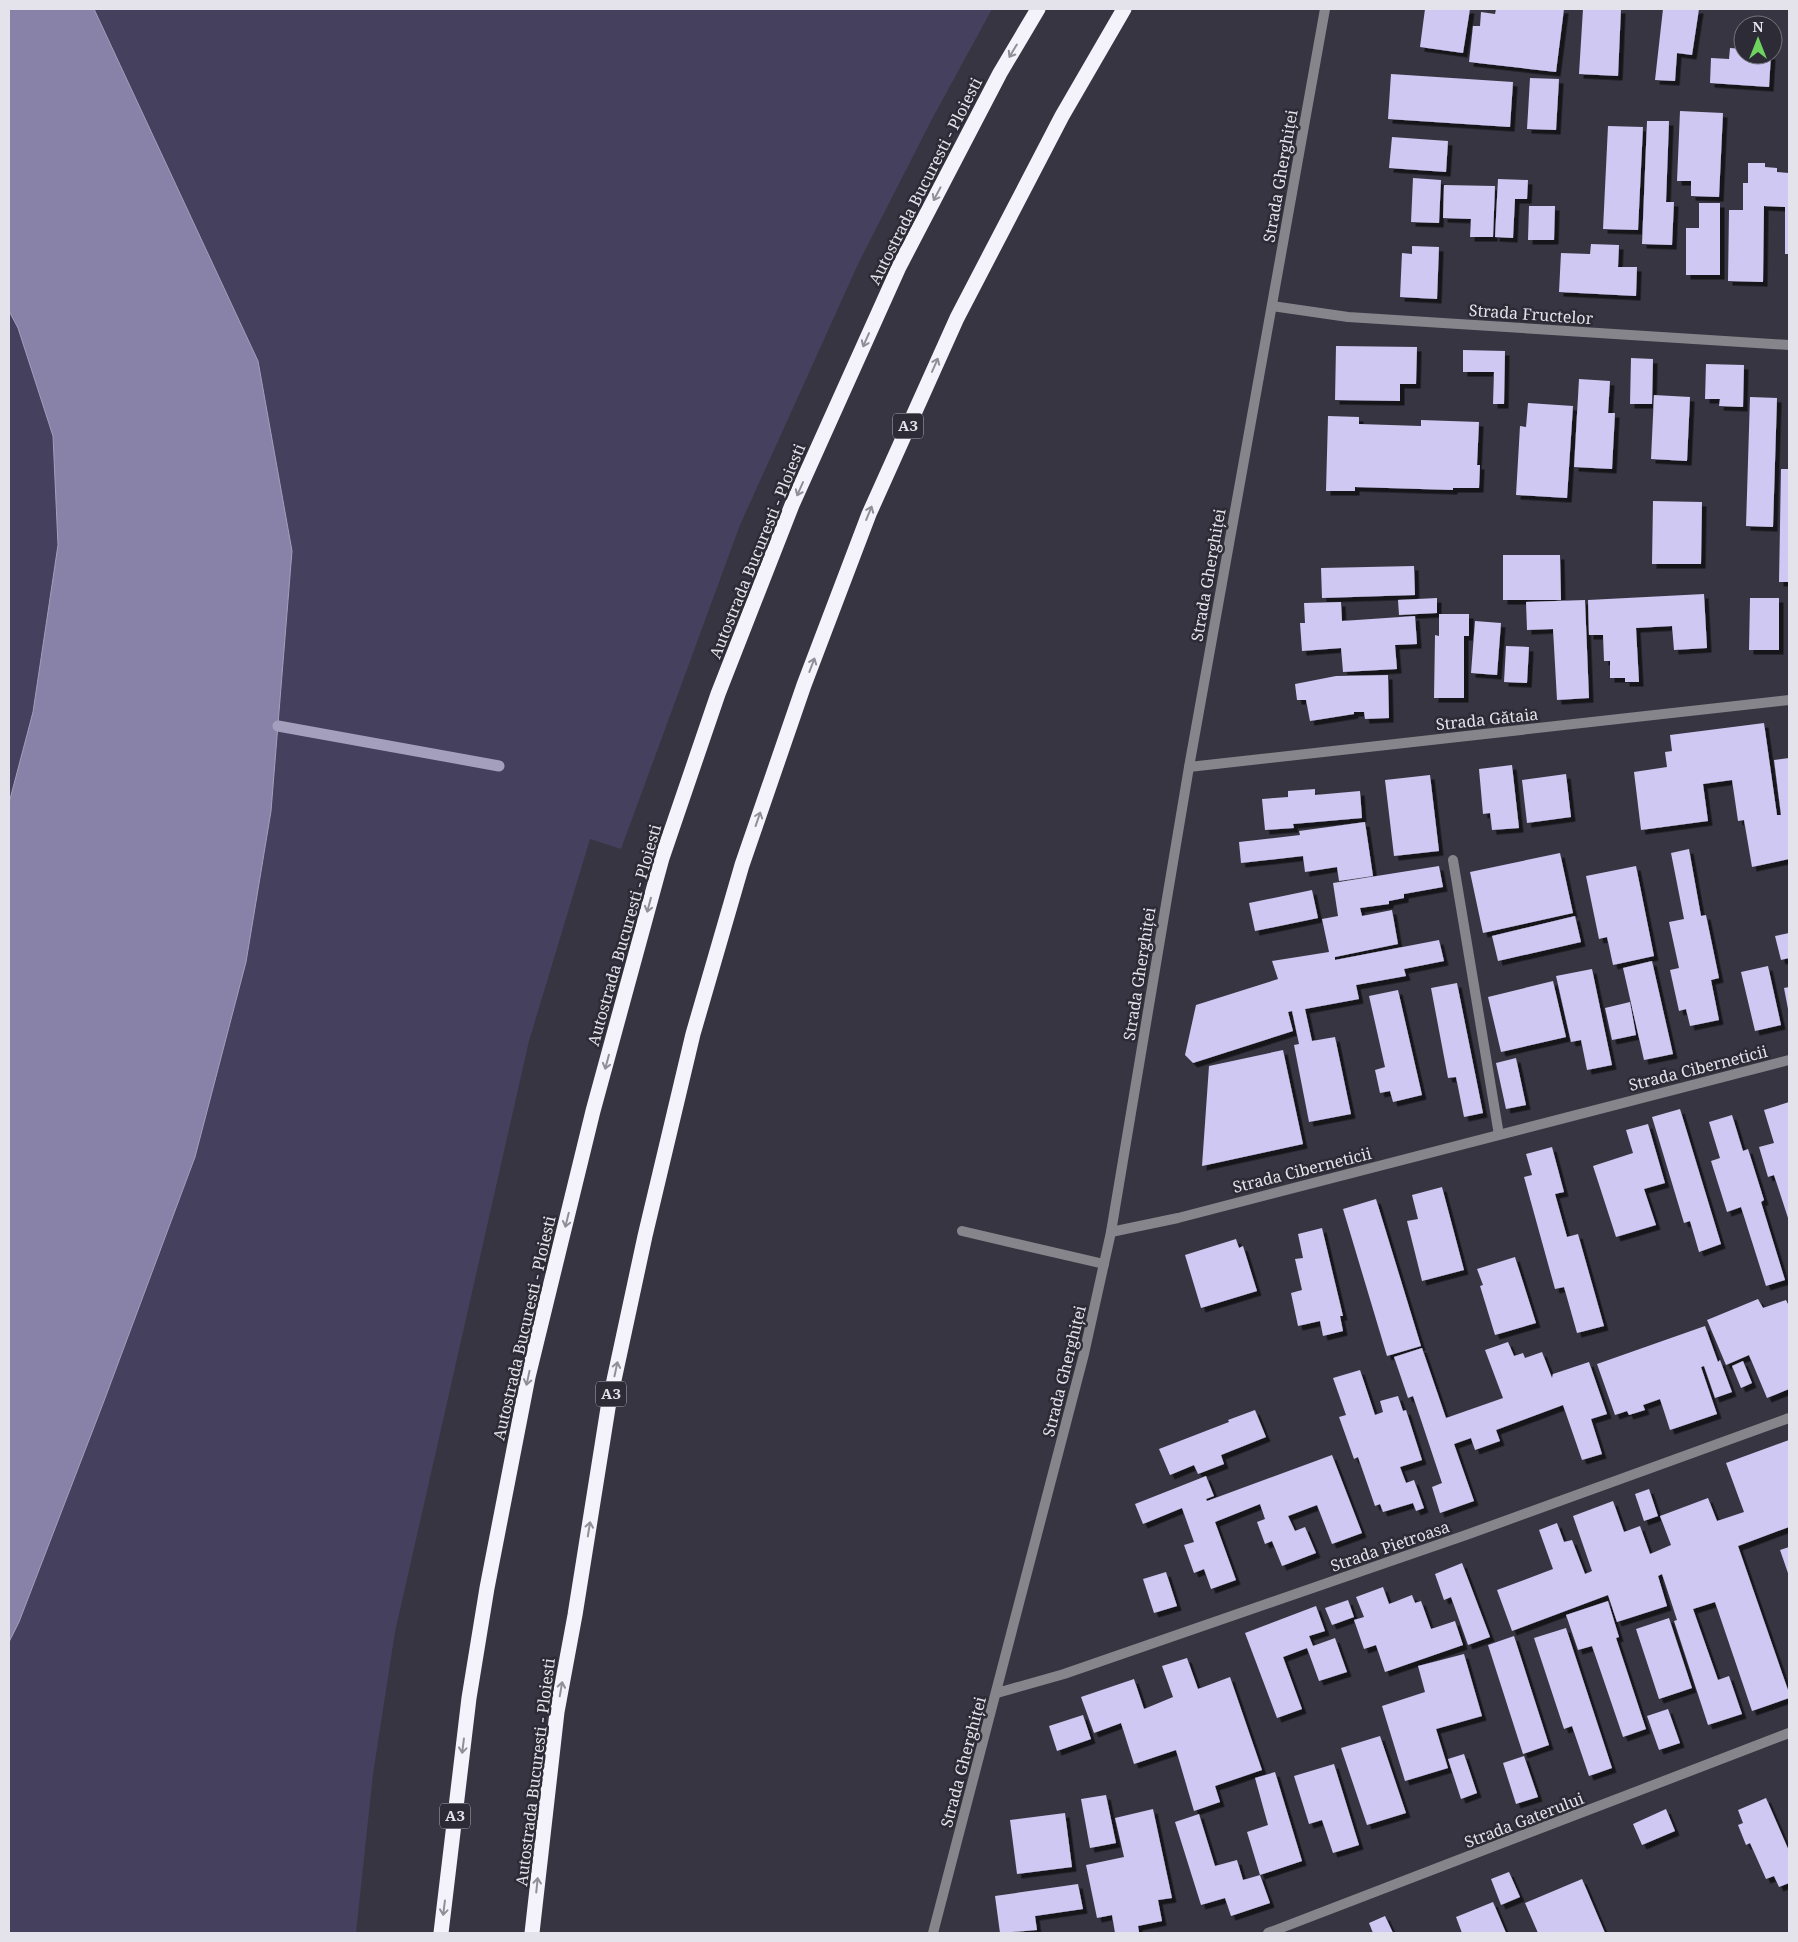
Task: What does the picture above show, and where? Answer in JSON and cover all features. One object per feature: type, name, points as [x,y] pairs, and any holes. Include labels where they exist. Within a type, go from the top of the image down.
[{"type":"highway","name":"Autostrada Bucuresti - Ploiesti","points":[[441,1933],[474,1670],[487,1588],[528,1377],[594,1111],[662,858],[718,694],[792,505],[899,267],[1000,73],[1038,9]]},
{"type":"highway","name":"Autostrada Bucuresti - Ploiesti","points":[[532,1933],[557,1712],[575,1615],[608,1408],[645,1236],[693,1034],[742,865],[804,685],[877,496],[956,318],[1062,116],[1124,9]]},
{"type":"street","name":"Strada Gherghiței","points":[[933,1933],[1084,1354],[1111,1232],[1188,767],[1325,9]]},
{"type":"street","name":"Strada Fructelor","points":[[1272,306],[1348,317],[1789,345]]},
{"type":"street","name":"Strada Gătaia","points":[[1188,767],[1789,700]]},
{"type":"street","points":[[1453,860],[1499,1135]]},
{"type":"street","name":"Strada Ciberneticii","points":[[1111,1232],[1178,1218],[1789,1060]]},
{"type":"street","points":[[962,1231],[1104,1264]]},
{"type":"street","name":"Strada Pietroasa","points":[[997,1693],[1074,1671],[1466,1535],[1789,1418]]},
{"type":"street","name":"Strada Gaterului","points":[[1268,1933],[1789,1733]]},
{"type":"shaded area","points":[[9,9],[94,9],[258,361],[292,551],[271,811],[246,962],[195,1157],[104,1401],[19,1622],[9,1642],[9,803],[33,712],[58,545],[53,436],[18,328],[9,311]]},
{"type":"shaded area","points":[[94,9],[992,9],[932,119],[859,262],[740,525],[621,849],[590,839],[529,1041],[395,1632],[373,1774],[356,1933],[9,1933],[9,1642],[19,1622],[104,1401],[195,1157],[246,962],[271,811],[292,551],[258,361]]},
{"type":"shaded area","points":[[9,311],[18,328],[53,436],[58,545],[33,712],[9,803]]},
{"type":"building","points":[[1425,9],[1470,9],[1463,53],[1420,47]]},
{"type":"building","points":[[1496,9],[1564,9],[1556,72],[1469,62],[1473,26],[1480,26],[1481,12],[1495,14]]},
{"type":"building","points":[[1583,9],[1621,9],[1618,76],[1579,74]]},
{"type":"building","points":[[1663,9],[1699,9],[1692,55],[1677,53],[1675,81],[1655,80]]},
{"type":"building","points":[[1730,48],[1733,48],[1733,65],[1770,65],[1769,87],[1710,83],[1711,58],[1729,59]]},
{"type":"building","points":[[1391,74],[1513,82],[1510,127],[1388,119]]},
{"type":"building","points":[[1530,78],[1559,79],[1556,130],[1527,129]]},
{"type":"building","points":[[1680,111],[1723,113],[1719,197],[1691,196],[1691,181],[1677,181]]},
{"type":"building","points":[[1647,121],[1669,121],[1666,202],[1674,202],[1672,245],[1642,244]]},
{"type":"building","points":[[1608,126],[1643,127],[1638,230],[1603,229]]},
{"type":"building","points":[[1392,137],[1448,141],[1446,172],[1389,168]]},
{"type":"building","points":[[1748,163],[1765,163],[1765,167],[1777,168],[1777,172],[1789,173],[1789,254],[1785,254],[1785,207],[1764,206],[1763,282],[1728,281],[1729,210],[1743,210],[1743,183],[1748,183]]},
{"type":"building","points":[[1413,178],[1441,180],[1439,223],[1411,222]]},
{"type":"building","points":[[1498,179],[1528,180],[1527,199],[1515,199],[1513,238],[1495,237]]},
{"type":"building","points":[[1444,185],[1495,186],[1493,237],[1470,237],[1471,219],[1443,218]]},
{"type":"building","points":[[1699,203],[1720,203],[1720,275],[1686,275],[1686,228],[1699,228]]},
{"type":"building","points":[[1529,206],[1555,206],[1554,240],[1528,240]]},
{"type":"building","points":[[1591,244],[1619,245],[1618,267],[1637,267],[1636,296],[1559,292],[1561,253],[1590,254]]},
{"type":"building","points":[[1412,246],[1439,247],[1437,299],[1400,297],[1402,253],[1412,254]]},
{"type":"building","points":[[1336,346],[1417,347],[1416,384],[1400,384],[1400,401],[1335,400]]},
{"type":"building","points":[[1463,350],[1505,351],[1504,404],[1493,404],[1494,372],[1463,372]]},
{"type":"building","points":[[1631,358],[1653,359],[1652,404],[1630,404]]},
{"type":"building","points":[[1706,364],[1744,365],[1743,407],[1719,406],[1720,399],[1705,399]]},
{"type":"building","points":[[1579,379],[1610,381],[1608,413],[1615,413],[1612,469],[1574,467]]},
{"type":"building","points":[[1654,395],[1690,397],[1687,461],[1651,459]]},
{"type":"building","points":[[1750,397],[1777,398],[1773,527],[1746,526]]},
{"type":"building","points":[[1528,403],[1573,406],[1567,498],[1516,495],[1520,426],[1526,427]]},
{"type":"building","points":[[1328,416],[1359,417],[1359,424],[1421,426],[1421,420],[1479,422],[1477,465],[1480,465],[1479,488],[1453,488],[1453,490],[1355,487],[1355,491],[1326,491]]},
{"type":"building","points":[[1781,469],[1789,469],[1789,582],[1779,582]]},
{"type":"building","points":[[1653,501],[1702,502],[1701,564],[1652,564]]},
{"type":"building","points":[[1503,555],[1560,555],[1561,600],[1503,600]]},
{"type":"building","points":[[1414,566],[1415,595],[1322,598],[1321,568]]},
{"type":"building","points":[[1704,594],[1707,648],[1674,650],[1672,626],[1636,628],[1639,682],[1625,682],[1625,678],[1610,678],[1610,661],[1604,661],[1603,635],[1589,635],[1588,600]]},
{"type":"building","points":[[1437,598],[1437,613],[1399,615],[1398,600]]},
{"type":"building","points":[[1750,598],[1779,598],[1779,650],[1749,650]]},
{"type":"building","points":[[1585,600],[1589,698],[1557,700],[1553,629],[1527,630],[1526,602]]},
{"type":"building","points":[[1341,602],[1342,621],[1415,616],[1417,644],[1395,645],[1397,669],[1343,672],[1341,648],[1302,651],[1300,623],[1305,623],[1304,603]]},
{"type":"building","points":[[1439,614],[1469,614],[1469,636],[1464,636],[1464,698],[1434,698],[1435,635],[1439,636]]},
{"type":"building","points":[[1475,621],[1501,623],[1497,675],[1471,673]]},
{"type":"building","points":[[1506,646],[1529,647],[1527,683],[1504,682]]},
{"type":"building","points":[[1388,675],[1389,718],[1365,719],[1364,712],[1354,712],[1354,714],[1310,721],[1306,700],[1297,700],[1295,684],[1336,676]]},
{"type":"building","points":[[1764,723],[1777,815],[1781,815],[1774,760],[1789,758],[1789,859],[1752,867],[1744,820],[1738,821],[1732,780],[1703,784],[1708,821],[1641,830],[1634,772],[1667,767],[1665,752],[1672,751],[1670,735]]},
{"type":"building","points":[[1512,765],[1519,828],[1492,830],[1490,813],[1483,814],[1479,769]]},
{"type":"building","points":[[1566,774],[1571,817],[1527,823],[1522,780]]},
{"type":"building","points":[[1430,775],[1439,851],[1394,856],[1385,780]]},
{"type":"building","points":[[1315,789],[1315,795],[1360,791],[1362,818],[1293,824],[1294,828],[1265,830],[1262,799],[1288,797],[1288,791]]},
{"type":"building","points":[[1365,822],[1373,876],[1339,881],[1337,867],[1305,872],[1303,856],[1241,863],[1239,842],[1300,835],[1299,831]]},
{"type":"building","points":[[1689,849],[1701,916],[1706,915],[1719,978],[1711,980],[1719,1020],[1690,1026],[1686,1009],[1679,1011],[1670,970],[1679,968],[1669,922],[1684,919],[1671,853]]},
{"type":"building","points":[[1560,853],[1573,913],[1483,933],[1470,872]]},
{"type":"building","points":[[1439,866],[1443,887],[1404,894],[1404,898],[1389,901],[1389,904],[1360,908],[1362,916],[1392,910],[1398,944],[1335,957],[1335,960],[1439,940],[1444,961],[1404,969],[1406,976],[1356,985],[1359,999],[1305,1009],[1312,1041],[1335,1037],[1351,1114],[1309,1122],[1294,1045],[1299,1044],[1292,1011],[1288,1012],[1293,1031],[1193,1063],[1185,1055],[1196,1005],[1278,979],[1272,961],[1329,952],[1322,919],[1338,916],[1333,883]]},
{"type":"building","points":[[1636,866],[1654,956],[1613,965],[1607,937],[1599,939],[1586,876]]},
{"type":"building","points":[[1312,890],[1318,918],[1255,931],[1249,903]]},
{"type":"building","points":[[1575,916],[1581,942],[1498,961],[1492,936]]},
{"type":"building","points":[[1789,933],[1789,958],[1781,960],[1775,936]]},
{"type":"building","points":[[1652,961],[1673,1054],[1644,1060],[1623,968]]},
{"type":"building","points":[[1768,966],[1781,1025],[1755,1031],[1741,972]]},
{"type":"building","points":[[1592,969],[1612,1065],[1587,1070],[1581,1040],[1571,1042],[1556,976]]},
{"type":"building","points":[[1553,981],[1566,1037],[1501,1052],[1488,997]]},
{"type":"building","points":[[1457,983],[1483,1113],[1464,1117],[1456,1077],[1448,1078],[1431,988]]},
{"type":"building","points":[[1789,987],[1789,1009],[1788,1009],[1784,988]]},
{"type":"building","points":[[1398,990],[1422,1095],[1393,1102],[1390,1091],[1380,1093],[1375,1070],[1385,1067],[1369,996]]},
{"type":"building","points":[[1630,1002],[1636,1035],[1612,1040],[1605,1008]]},
{"type":"building","points":[[1283,1050],[1303,1144],[1202,1166],[1209,1066]]},
{"type":"building","points":[[1516,1058],[1526,1105],[1506,1109],[1496,1063]]},
{"type":"building","points":[[1789,1102],[1789,1221],[1774,1175],[1768,1177],[1759,1147],[1774,1143],[1764,1110]]},
{"type":"building","points":[[1680,1109],[1721,1244],[1699,1252],[1690,1221],[1684,1223],[1652,1117]]},
{"type":"building","points":[[1732,1115],[1743,1151],[1748,1149],[1764,1200],[1761,1202],[1785,1280],[1766,1286],[1741,1207],[1727,1212],[1711,1161],[1720,1158],[1709,1122]]},
{"type":"building","points":[[1648,1124],[1665,1183],[1644,1189],[1656,1225],[1616,1237],[1593,1166],[1633,1153],[1626,1130]]},
{"type":"building","points":[[1552,1147],[1564,1192],[1555,1194],[1567,1237],[1578,1234],[1604,1326],[1577,1333],[1564,1287],[1555,1289],[1524,1177],[1532,1175],[1526,1154]]},
{"type":"building","points":[[1442,1187],[1464,1270],[1422,1281],[1407,1221],[1418,1219],[1412,1195]]},
{"type":"building","points":[[1376,1199],[1421,1346],[1387,1356],[1343,1209]]},
{"type":"building","points":[[1322,1228],[1343,1316],[1340,1316],[1343,1331],[1323,1336],[1320,1321],[1298,1326],[1291,1293],[1302,1290],[1295,1259],[1303,1258],[1298,1234]]},
{"type":"building","points":[[1236,1239],[1239,1248],[1243,1246],[1257,1291],[1201,1308],[1185,1255]]},
{"type":"building","points":[[1515,1257],[1536,1323],[1495,1335],[1480,1286],[1483,1285],[1477,1269]]},
{"type":"building","points":[[1758,1299],[1763,1308],[1786,1300],[1789,1306],[1789,1389],[1767,1398],[1749,1355],[1726,1365],[1707,1320]]},
{"type":"building","points":[[1705,1326],[1718,1362],[1720,1360],[1732,1392],[1715,1398],[1704,1366],[1701,1367],[1717,1414],[1670,1430],[1660,1399],[1643,1405],[1645,1410],[1629,1415],[1627,1411],[1615,1415],[1597,1364]]},
{"type":"building","points":[[1508,1342],[1514,1356],[1523,1353],[1525,1358],[1542,1352],[1552,1378],[1553,1374],[1589,1362],[1607,1414],[1591,1419],[1602,1454],[1582,1460],[1563,1405],[1496,1430],[1500,1441],[1475,1450],[1471,1438],[1454,1444],[1474,1501],[1440,1513],[1432,1487],[1442,1483],[1413,1396],[1408,1398],[1394,1357],[1422,1348],[1446,1418],[1503,1398],[1485,1350]]},
{"type":"building","points":[[1743,1361],[1752,1383],[1741,1388],[1732,1366]]},
{"type":"building","points":[[1360,1370],[1375,1415],[1383,1412],[1380,1401],[1398,1396],[1403,1411],[1406,1410],[1422,1460],[1400,1467],[1406,1483],[1414,1480],[1424,1508],[1416,1511],[1413,1503],[1383,1512],[1380,1504],[1375,1506],[1358,1457],[1354,1459],[1339,1417],[1346,1415],[1333,1378]]},
{"type":"building","points":[[1255,1410],[1266,1437],[1221,1455],[1224,1464],[1198,1474],[1194,1465],[1170,1475],[1159,1449]]},
{"type":"building","points":[[1789,1440],[1789,1527],[1738,1546],[1789,1693],[1789,1698],[1752,1711],[1715,1602],[1693,1609],[1718,1680],[1729,1676],[1742,1714],[1708,1725],[1674,1621],[1677,1620],[1662,1574],[1658,1576],[1667,1606],[1617,1622],[1608,1595],[1512,1631],[1497,1590],[1553,1569],[1539,1530],[1557,1523],[1564,1542],[1572,1540],[1585,1574],[1592,1571],[1573,1516],[1613,1501],[1624,1532],[1640,1526],[1650,1554],[1671,1545],[1660,1516],[1708,1498],[1717,1521],[1744,1512],[1726,1463]]},
{"type":"building","points":[[1332,1455],[1362,1533],[1332,1544],[1317,1505],[1288,1516],[1295,1531],[1305,1527],[1316,1553],[1282,1566],[1272,1541],[1265,1544],[1257,1522],[1265,1519],[1260,1504],[1215,1522],[1236,1580],[1211,1589],[1204,1569],[1194,1573],[1184,1545],[1194,1542],[1182,1508],[1143,1524],[1135,1504],[1206,1476],[1214,1496],[1206,1499],[1207,1501]]},
{"type":"building","points":[[1649,1489],[1658,1516],[1644,1521],[1635,1494]]},
{"type":"building","points":[[1789,1547],[1789,1576],[1780,1550]]},
{"type":"building","points":[[1462,1563],[1490,1637],[1468,1645],[1451,1597],[1444,1600],[1435,1574]]},
{"type":"building","points":[[1166,1572],[1177,1606],[1154,1613],[1143,1579]]},
{"type":"building","points":[[1383,1587],[1389,1604],[1412,1595],[1415,1603],[1421,1601],[1431,1629],[1455,1621],[1463,1645],[1385,1672],[1376,1645],[1364,1649],[1354,1620],[1364,1617],[1356,1597]]},
{"type":"building","points":[[1348,1600],[1354,1617],[1332,1625],[1325,1608]]},
{"type":"building","points":[[1608,1601],[1619,1637],[1616,1638],[1646,1729],[1623,1737],[1592,1646],[1578,1650],[1566,1615]]},
{"type":"building","points":[[1316,1606],[1325,1631],[1309,1636],[1313,1646],[1335,1638],[1347,1672],[1319,1681],[1307,1648],[1283,1657],[1302,1709],[1277,1718],[1245,1633]]},
{"type":"building","points":[[1669,1618],[1692,1688],[1659,1699],[1636,1629]]},
{"type":"building","points":[[1566,1628],[1612,1768],[1589,1776],[1572,1726],[1564,1729],[1534,1638]]},
{"type":"building","points":[[1514,1636],[1549,1745],[1523,1754],[1488,1645]]},
{"type":"building","points":[[1464,1654],[1482,1716],[1436,1729],[1448,1768],[1405,1781],[1382,1706],[1425,1692],[1418,1666]]},
{"type":"building","points":[[1187,1658],[1198,1689],[1230,1677],[1262,1770],[1215,1786],[1220,1802],[1194,1811],[1176,1750],[1134,1764],[1121,1723],[1094,1733],[1081,1697],[1134,1679],[1144,1709],[1173,1697],[1162,1666]]},
{"type":"building","points":[[1668,1709],[1680,1743],[1659,1750],[1647,1716]]},
{"type":"building","points":[[1083,1715],[1091,1739],[1057,1751],[1049,1726]]},
{"type":"building","points":[[1380,1736],[1406,1813],[1367,1825],[1341,1748]]},
{"type":"building","points":[[1464,1754],[1477,1793],[1461,1799],[1448,1759]]},
{"type":"building","points":[[1524,1756],[1538,1797],[1516,1804],[1503,1763]]},
{"type":"building","points":[[1334,1764],[1359,1845],[1333,1853],[1322,1820],[1309,1824],[1294,1776]]},
{"type":"building","points":[[1275,1772],[1302,1861],[1260,1875],[1247,1832],[1268,1825],[1255,1778]]},
{"type":"building","points":[[1106,1795],[1116,1843],[1090,1848],[1081,1799]]},
{"type":"building","points":[[1766,1798],[1789,1851],[1789,1883],[1779,1887],[1774,1876],[1766,1879],[1750,1843],[1746,1845],[1738,1825],[1743,1823],[1738,1810]]},
{"type":"building","points":[[1153,1809],[1172,1898],[1158,1900],[1162,1921],[1138,1926],[1139,1932],[1115,1933],[1112,1915],[1097,1918],[1086,1865],[1124,1857],[1115,1818]]},
{"type":"building","points":[[1666,1809],[1675,1831],[1642,1845],[1633,1824]]},
{"type":"building","points":[[1065,1813],[1072,1867],[1017,1874],[1010,1820]]},
{"type":"building","points":[[1199,1814],[1215,1866],[1237,1860],[1243,1880],[1260,1875],[1270,1903],[1231,1916],[1225,1898],[1201,1905],[1175,1822]]},
{"type":"building","points":[[1509,1872],[1520,1897],[1501,1905],[1491,1879]]},
{"type":"building","points":[[1582,1879],[1605,1933],[1538,1933],[1525,1903]]},
{"type":"building","points":[[1078,1884],[1083,1909],[1035,1916],[1037,1930],[1000,1933],[995,1896]]},
{"type":"building","points":[[1493,1902],[1506,1933],[1462,1933],[1456,1917]]},
{"type":"building","points":[[1385,1916],[1393,1933],[1373,1933],[1369,1923]]},
{"type":"waterway","points":[[278,726],[499,766]]}]
